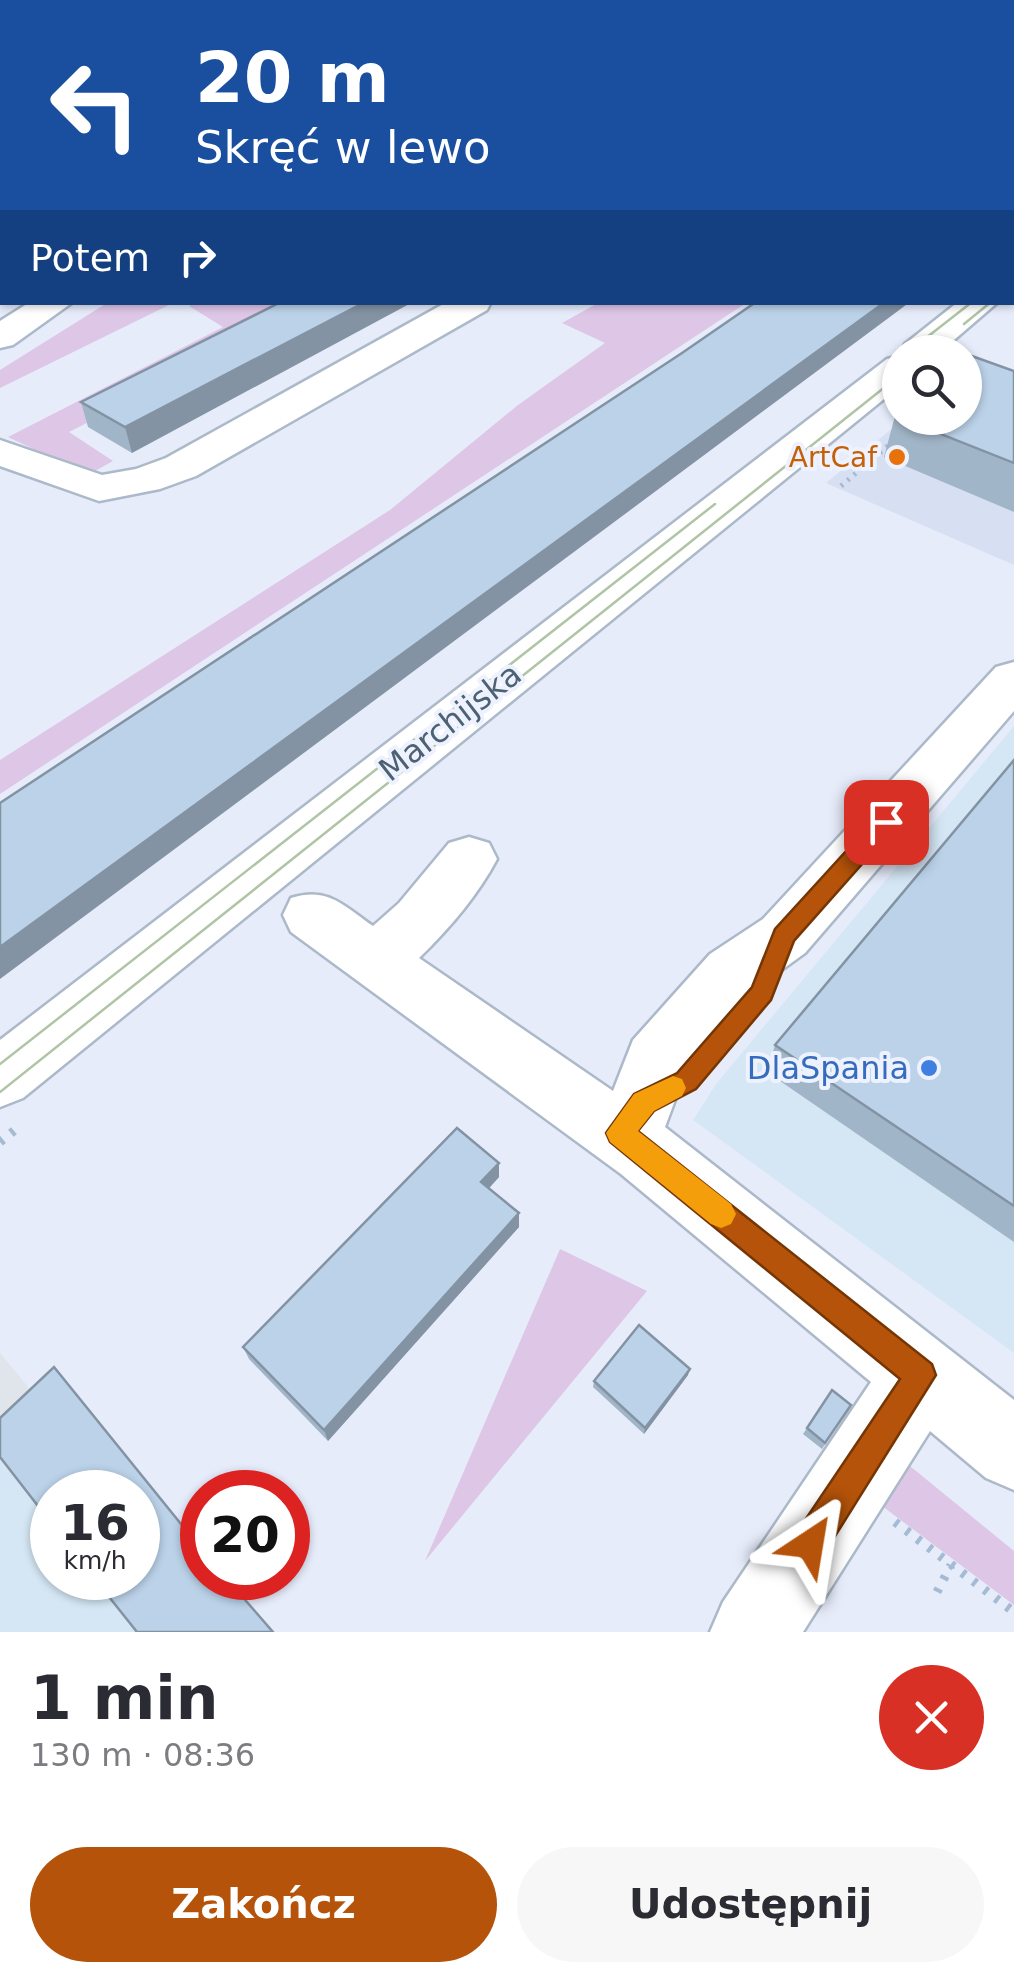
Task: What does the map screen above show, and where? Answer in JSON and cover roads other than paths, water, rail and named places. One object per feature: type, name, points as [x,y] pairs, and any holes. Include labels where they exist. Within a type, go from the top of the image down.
[{"type":"street","points":[[0,337],[51,305]]},
{"type":"street","points":[[0,452],[100,488],[145,480],[181,467],[469,305]]},
{"type":"street","points":[[939,335],[977,305]]},
{"type":"street","name":"Marchijska","points":[[0,1078],[882,381]]},
{"type":"street","points":[[632,1118],[686,1081],[762,992],[784,936],[1014,679]]},
{"type":"street","points":[[375,961],[420,920],[469,859]]},
{"type":"street","points":[[312,915],[375,961],[632,1118],[920,1375],[1014,1450]]},
{"type":"street","points":[[753,1632],[920,1375]]},
{"type":"tram line","points":[[930,335],[968,305]]},
{"type":"tram line","points":[[964,324],[987,305]]},
{"type":"tram line","points":[[0,1092],[882,389]]},
{"type":"tram line","points":[[0,1064],[715,504]]},
{"type":"place","name":"ArtCaf","points":[[897,457]]},
{"type":"place","name":"DlaSpania","points":[[929,1068]]}]
